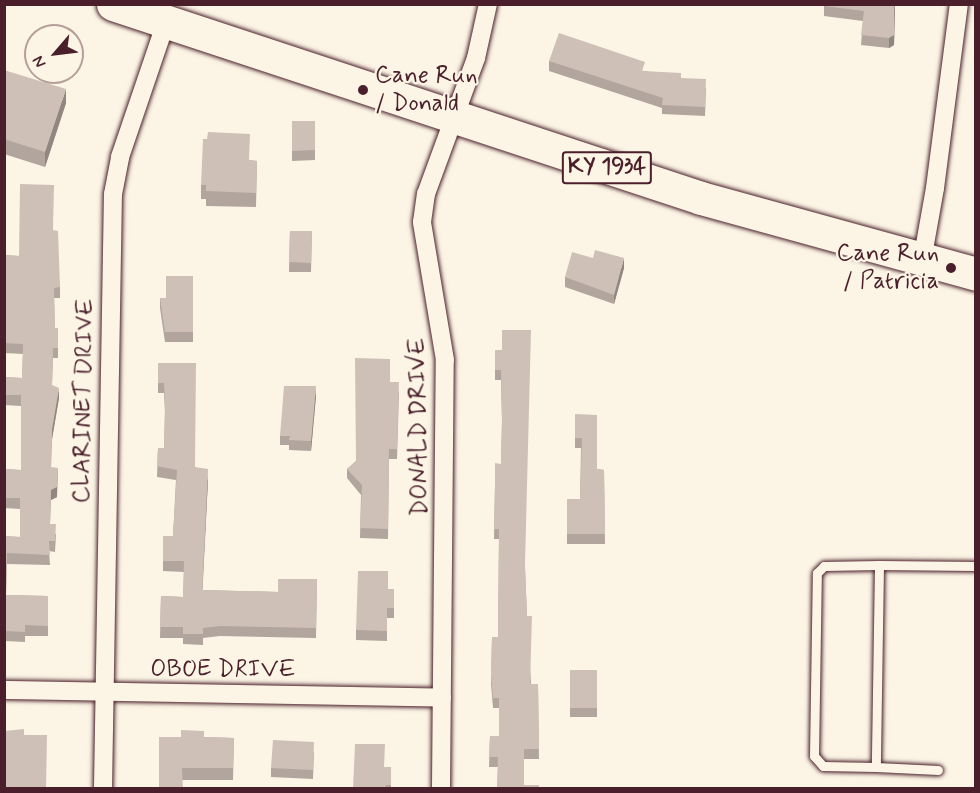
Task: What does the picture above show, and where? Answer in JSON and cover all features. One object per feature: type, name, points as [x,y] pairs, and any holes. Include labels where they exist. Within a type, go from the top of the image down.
[{"type":"highway","name":"KY 1934","points":[[113,4],[711,201],[975,274]]},
{"type":"street","name":"DONALD DRIVE","points":[[441,789],[445,360],[422,222],[426,194],[478,52],[488,4]]},
{"type":"street","points":[[922,261],[935,188],[959,4]]},
{"type":"street","name":"CLARINET DRIVE","points":[[104,789],[113,194],[120,157],[166,22]]},
{"type":"street","name":"OBOE DRIVE","points":[[4,690],[442,698]]},
{"type":"lane","points":[[876,767],[879,565]]},
{"type":"lane","points":[[938,770],[823,766],[814,756],[817,573],[824,566],[975,566]]},
{"type":"building","points":[[824,4],[894,4],[894,35],[889,38],[861,35],[864,11],[824,6]]},
{"type":"building","points":[[559,33],[645,62],[642,71],[681,73],[681,78],[706,79],[705,107],[662,105],[663,98],[549,61]]},
{"type":"building","points":[[4,70],[24,76],[24,84],[50,84],[66,89],[45,152],[4,139]]},
{"type":"building","points":[[292,121],[315,121],[315,150],[292,151]]},
{"type":"building","points":[[208,132],[250,134],[249,160],[257,161],[256,193],[206,191],[206,185],[201,185],[203,139],[207,139]]},
{"type":"building","points":[[20,184],[54,185],[53,230],[58,231],[60,287],[54,288],[58,348],[53,348],[52,385],[59,388],[52,429],[51,467],[58,468],[57,487],[51,490],[50,524],[56,524],[55,541],[49,541],[50,555],[7,553],[6,595],[48,596],[48,626],[25,625],[25,632],[5,631],[6,625],[4,625],[4,536],[20,537],[20,498],[4,498],[4,469],[21,470],[21,395],[4,395],[4,377],[22,378],[23,344],[4,343],[4,255],[19,256]]},
{"type":"building","points":[[290,231],[312,231],[311,263],[289,262]]},
{"type":"building","points":[[595,250],[624,258],[614,295],[565,277],[572,252],[593,258]]},
{"type":"building","points":[[166,276],[193,276],[193,332],[165,332],[160,298],[166,298]]},
{"type":"building","points":[[502,330],[531,330],[525,565],[527,616],[532,616],[530,684],[538,684],[539,749],[524,749],[524,785],[539,785],[539,789],[497,789],[498,757],[489,757],[490,736],[499,736],[499,698],[493,698],[491,674],[492,637],[498,637],[499,529],[494,529],[495,463],[501,464],[502,419],[501,370],[495,370],[495,350],[502,350]]},
{"type":"building","points":[[355,358],[390,359],[390,382],[399,382],[397,449],[389,449],[388,529],[360,528],[362,485],[347,469],[356,461]]},
{"type":"building","points":[[158,363],[196,363],[195,467],[208,469],[202,590],[278,592],[278,579],[317,579],[316,628],[220,626],[203,628],[203,634],[183,634],[183,627],[160,627],[161,596],[183,597],[184,561],[163,561],[163,536],[173,536],[177,470],[157,466],[158,448],[164,448],[165,405],[164,383],[158,383]]},
{"type":"building","points":[[284,386],[316,386],[311,441],[289,440],[290,436],[280,436]]},
{"type":"building","points":[[575,414],[597,415],[597,469],[604,470],[605,534],[567,534],[567,499],[580,499],[582,438],[575,438]]},
{"type":"building","points":[[358,571],[388,571],[388,589],[394,589],[394,608],[387,608],[387,631],[356,630]]},
{"type":"building","points":[[570,670],[597,670],[597,708],[570,708]]},
{"type":"building","points":[[24,729],[24,735],[47,735],[46,789],[4,789],[4,731]]},
{"type":"building","points":[[181,730],[204,731],[204,737],[234,738],[233,768],[182,768],[183,789],[159,789],[159,737],[181,737]]},
{"type":"building","points":[[273,740],[314,742],[313,770],[271,768]]},
{"type":"building","points":[[355,744],[385,744],[384,767],[391,767],[391,785],[386,785],[385,789],[353,789]]},
{"type":"place","name":"Cane Run / Donald","points":[[363,90]]},
{"type":"place","name":"Cane Run / Patricia","points":[[951,268]]}]
